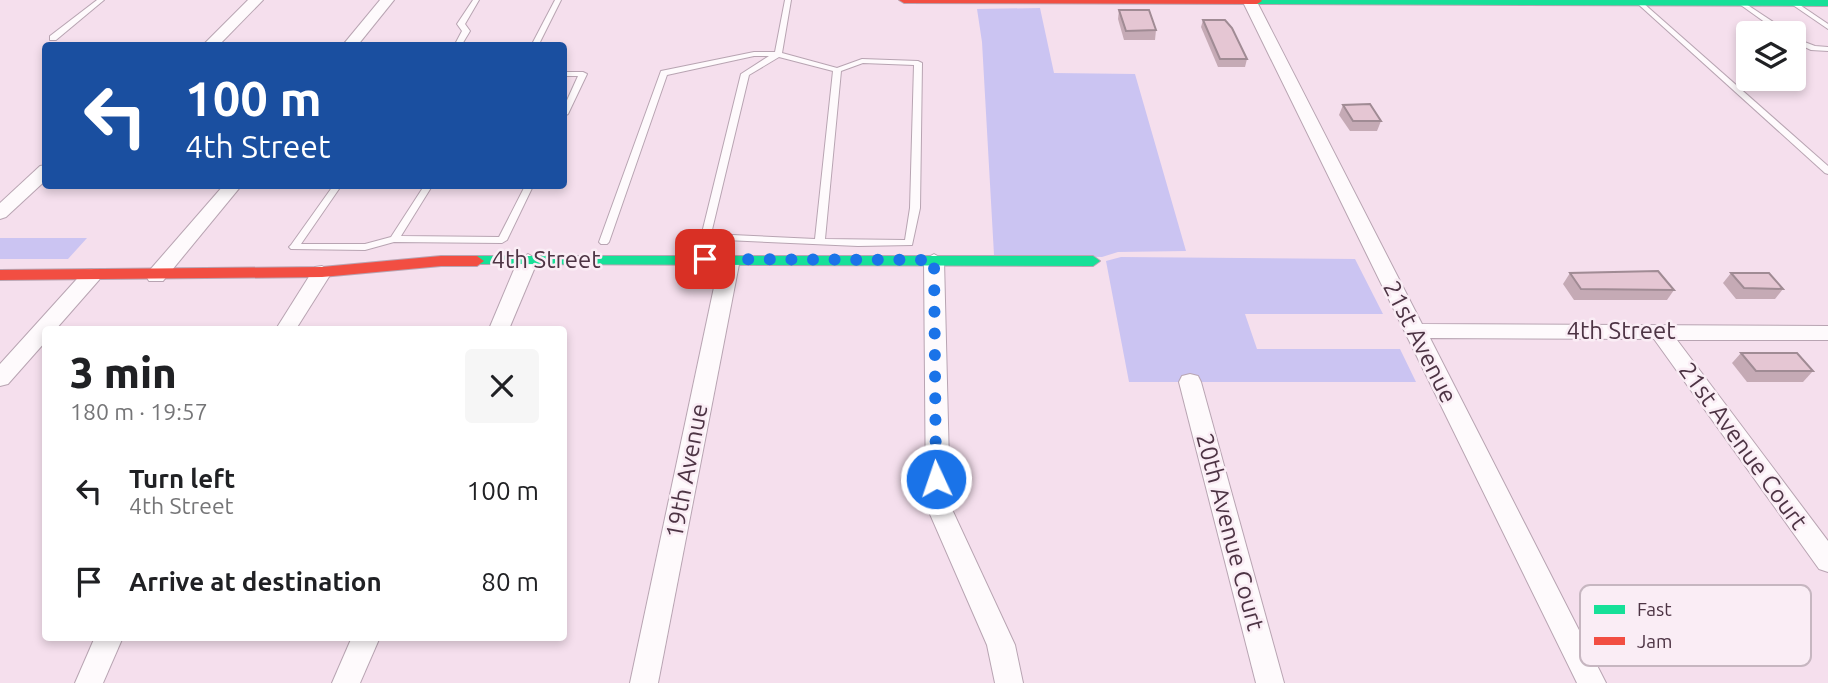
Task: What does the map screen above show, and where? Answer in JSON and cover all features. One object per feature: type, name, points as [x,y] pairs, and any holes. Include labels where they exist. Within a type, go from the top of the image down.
[{"type":"main road","points":[[904,0],[1828,3]]},
{"type":"main road","name":"4th Street","points":[[0,275],[156,276],[322,272],[441,261],[1093,261]]},
{"type":"street","points":[[213,42],[256,0]]},
{"type":"street","points":[[352,42],[387,0]]},
{"type":"street","name":"21st Avenue","points":[[1250,1],[1580,659]]},
{"type":"street","points":[[0,213],[42,174]]},
{"type":"street","points":[[156,276],[229,189]]},
{"type":"street","name":"19th Avenue","points":[[644,683],[730,259]]},
{"type":"street","points":[[500,326],[528,260]]},
{"type":"street","points":[[934,260],[935,453],[938,505],[943,522],[1001,645],[1009,683]]},
{"type":"street","points":[[288,326],[322,272]]},
{"type":"street","points":[[47,326],[93,275]]},
{"type":"street","points":[[0,378],[42,331]]},
{"type":"street","name":"4th Street","points":[[1414,331],[1828,333]]},
{"type":"street","name":"21st Avenue Court","points":[[1659,331],[1828,561]]},
{"type":"street","name":"20th Avenue Court","points":[[1190,382],[1270,683]]},
{"type":"street","points":[[89,683],[107,641]]},
{"type":"street","points":[[346,683],[364,641]]},
{"type":"street","name":"21st Avenue","points":[[1583,666],[1592,683]]},
{"type":"lane","points":[[53,38],[101,0]]},
{"type":"lane","points":[[459,42],[466,31],[461,24],[476,0]]},
{"type":"lane","points":[[536,42],[558,0]]},
{"type":"lane","points":[[604,242],[664,73],[754,54],[778,54],[837,70],[862,61],[918,63],[915,208],[909,243],[842,245],[820,240],[706,237],[745,74],[778,54],[788,0]]},
{"type":"lane","points":[[1740,2],[1767,21]]},
{"type":"lane","points":[[1791,2],[1828,27]]},
{"type":"lane","points":[[1640,3],[1828,171]]},
{"type":"lane","points":[[1806,45],[1828,49]]},
{"type":"lane","points":[[820,240],[837,70]]},
{"type":"lane","points":[[567,74],[583,74],[567,108]]},
{"type":"lane","points":[[335,189],[294,247],[365,247],[394,239],[502,240],[527,189]]},
{"type":"lane","points":[[394,239],[426,189]]},
{"type":"shaded area","points":[[1040,8],[1054,73],[1135,74],[1186,251],[1118,252],[1102,257],[994,255],[982,42],[977,9]]},
{"type":"shaded area","points":[[0,238],[87,238],[68,259],[0,259]]},
{"type":"shaded area","points":[[1121,257],[1355,259],[1383,314],[1245,314],[1257,349],[1400,349],[1416,382],[1129,382],[1106,261]]},
{"type":"building","points":[[1119,10],[1149,10],[1156,30],[1126,31]]},
{"type":"building","points":[[1203,20],[1225,20],[1232,28],[1247,59],[1220,59]]},
{"type":"building","points":[[1370,104],[1381,121],[1353,121],[1343,105]]},
{"type":"building","points":[[1658,271],[1674,290],[1581,289],[1570,273]]},
{"type":"building","points":[[1731,273],[1769,273],[1783,289],[1744,288]]},
{"type":"building","points":[[1741,353],[1797,353],[1813,371],[1756,371]]},
{"type":"traffic: fast","points":[[1257,1],[1828,3]]},
{"type":"traffic: fast","points":[[477,261],[1093,261]]},
{"type":"traffic: jam","points":[[904,0],[1257,1]]},
{"type":"traffic: jam","points":[[0,275],[322,272],[441,261],[477,261]]},
{"type":"route","points":[[705,259],[934,260],[936,479]]}]
